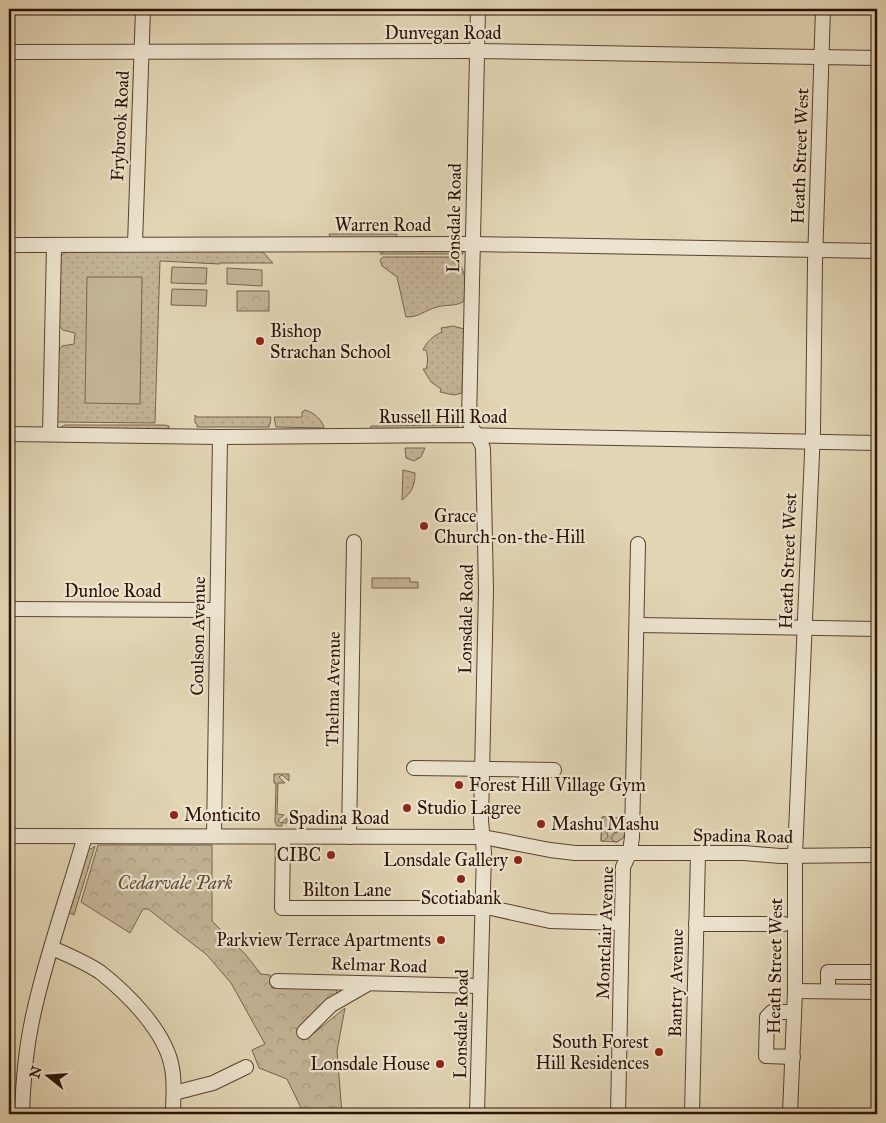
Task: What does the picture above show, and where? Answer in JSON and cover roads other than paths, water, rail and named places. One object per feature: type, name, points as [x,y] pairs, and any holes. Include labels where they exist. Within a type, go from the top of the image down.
[{"type":"street","name":"Frybrook Road","points":[[135,244],[143,9]]},
{"type":"street","name":"Lonsdale Road","points":[[478,9],[469,421],[472,429],[482,442],[483,449],[486,589],[478,1114]]},
{"type":"street","name":"Heath Street West","points":[[790,1114],[795,991],[795,856],[812,442],[823,9]]},
{"type":"street","name":"Dunvegan Road","points":[[9,52],[476,51],[877,58]]},
{"type":"street","name":"Warren Road","points":[[9,245],[473,244],[877,251]]},
{"type":"street","points":[[50,434],[54,245]]},
{"type":"street","name":"Russell Hill Road","points":[[9,434],[220,437],[477,436],[877,443]]},
{"type":"street","name":"Coulson Avenue","points":[[214,836],[220,437]]},
{"type":"street","name":"Thelma Avenue","points":[[349,837],[354,542]]},
{"type":"street","name":"Montclair Avenue","points":[[618,1114],[623,867],[630,852],[632,837],[633,743],[638,625],[638,544]]},
{"type":"street","name":"Dunloe Road","points":[[9,609],[216,610]]},
{"type":"street","points":[[638,625],[877,629]]},
{"type":"street","points":[[414,768],[554,770]]},
{"type":"street","name":"Spadina Road","points":[[9,836],[482,837],[567,852],[795,856],[877,855]]},
{"type":"street","points":[[22,1114],[25,1064],[33,1017],[41,983],[85,836]]},
{"type":"street","name":"Bilton Lane","points":[[283,837],[282,908],[473,910],[482,908]]},
{"type":"street","name":"Bantry Avenue","points":[[692,1114],[698,853]]},
{"type":"street","points":[[482,908],[491,908],[550,922],[622,923]]},
{"type":"street","points":[[696,924],[784,924]]},
{"type":"street","points":[[52,948],[78,959],[100,972],[147,1017],[158,1033],[173,1069],[173,1114]]},
{"type":"street","points":[[828,992],[828,972],[877,972]]},
{"type":"street","name":"Relmar Road","points":[[277,981],[480,986]]},
{"type":"street","points":[[304,1032],[331,1005],[369,984]]},
{"type":"street","points":[[795,991],[877,992]]},
{"type":"street","points":[[793,1056],[766,1056],[767,1017],[772,1012],[794,1012]]},
{"type":"street","points":[[174,1093],[213,1083],[246,1067]]},
{"type":"place","name":"Bishop Strachan School","points":[[260,341]]},
{"type":"place","name":"Grace Church-on-the-Hill","points":[[424,526]]},
{"type":"place","name":"Forest Hill Village Gym","points":[[459,785]]},
{"type":"place","name":"Studio Lagree","points":[[407,808]]},
{"type":"place","name":"Monticito","points":[[174,815]]},
{"type":"place","name":"Mashu Mashu","points":[[541,824]]},
{"type":"place","name":"CIBC","points":[[331,855]]},
{"type":"place","name":"Lonsdale Gallery","points":[[518,860]]},
{"type":"place","name":"Scotiabank","points":[[461,879]]},
{"type":"place","name":"Parkview Terrace Apartments","points":[[441,940]]},
{"type":"place","name":"South Forest Hill Residences","points":[[659,1052]]},
{"type":"place","name":"Lonsdale House","points":[[440,1064]]},
{"type":"park label","name":"Cedarvale Park","points":[[175,883]]}]
